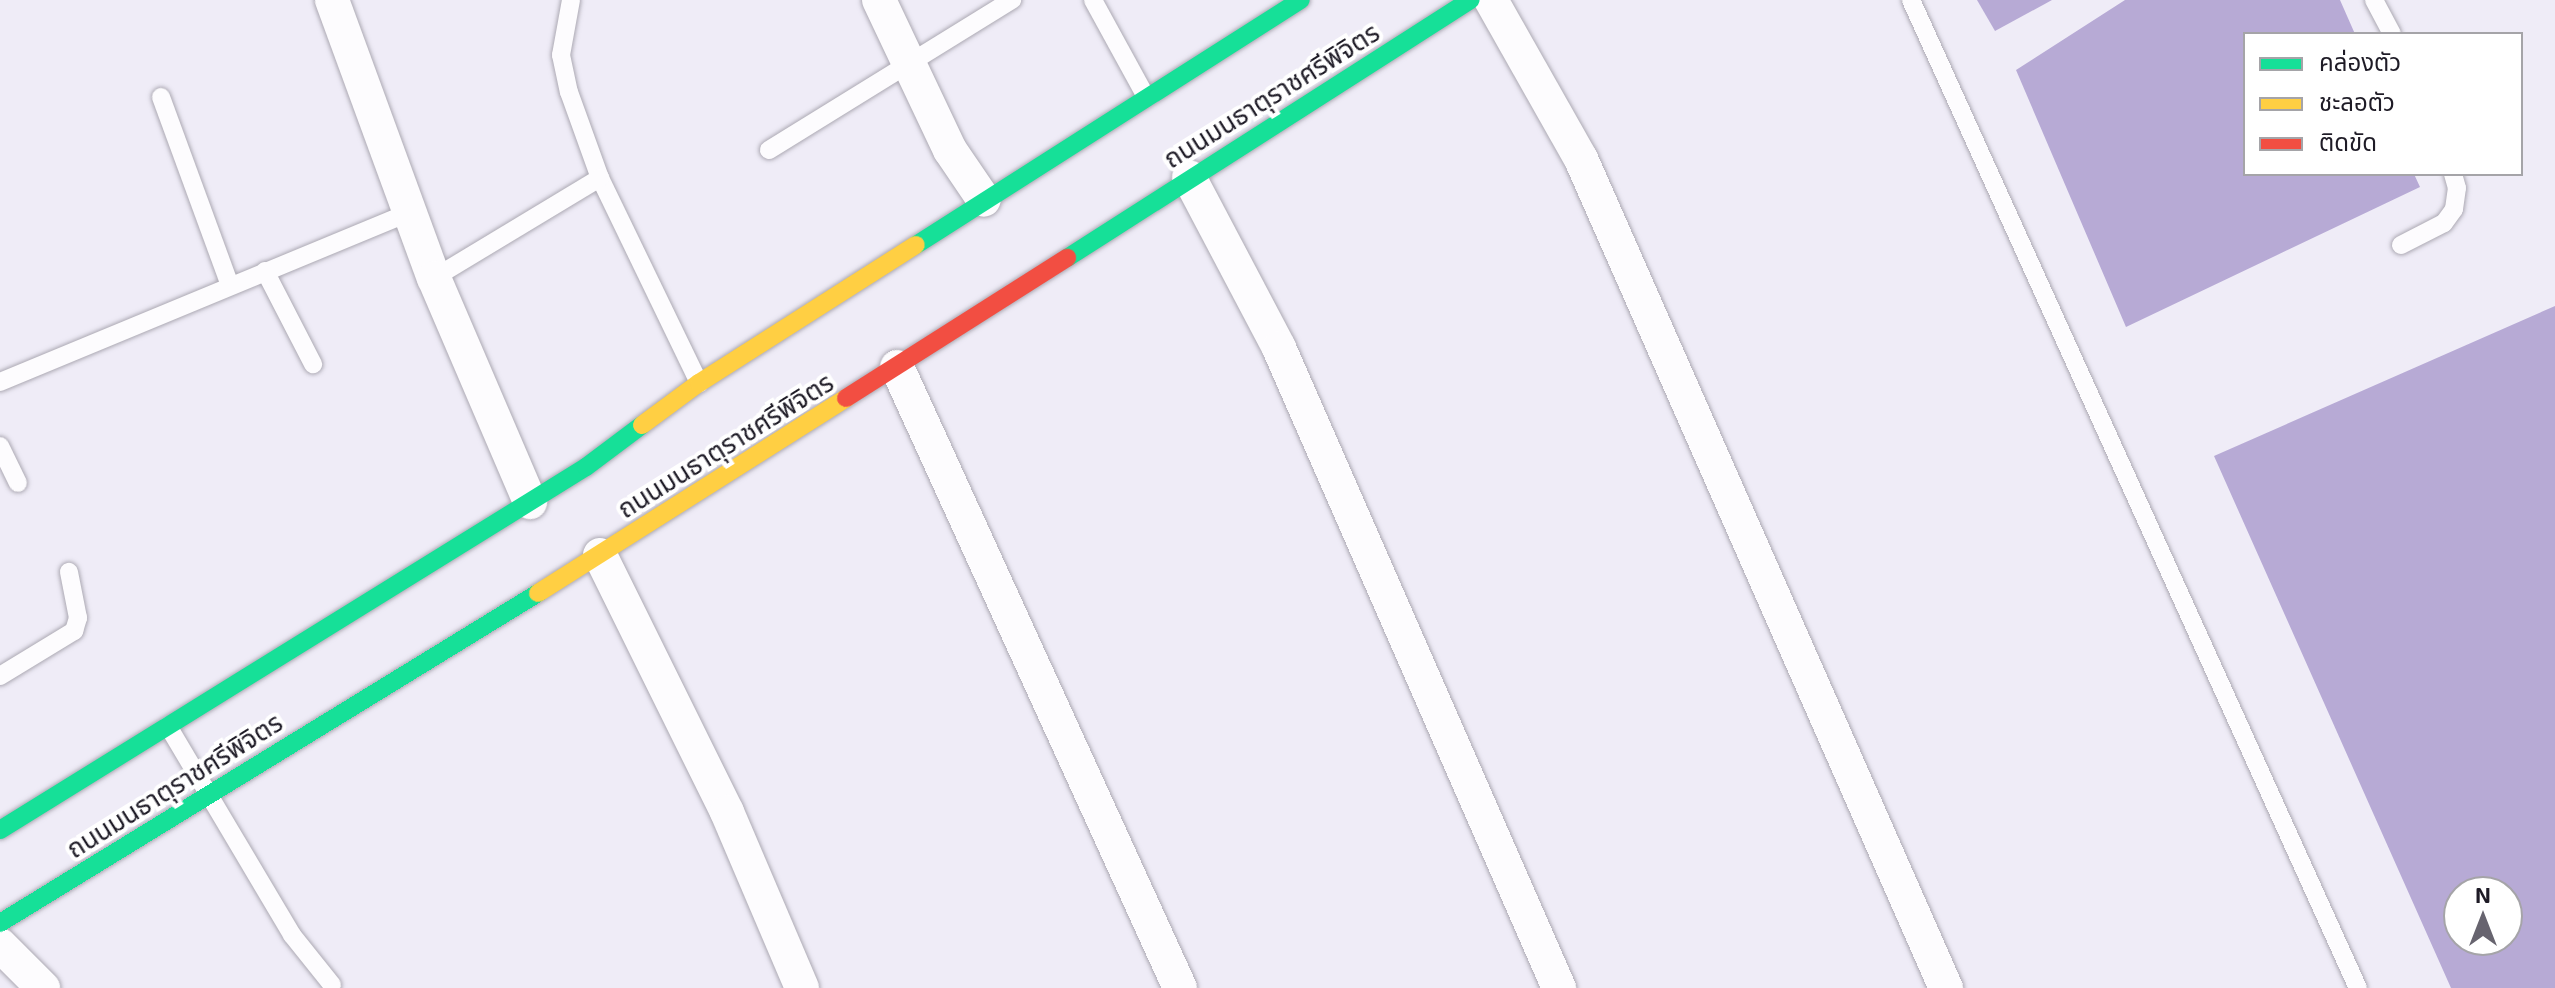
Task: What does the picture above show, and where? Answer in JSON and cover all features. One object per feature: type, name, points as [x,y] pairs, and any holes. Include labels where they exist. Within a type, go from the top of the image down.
[{"type":"street","points":[[332,0],[434,278],[530,502]]},
{"type":"street","points":[[879,0],[906,65],[984,200]]},
{"type":"street","name":"ถนนมนธาตุราชศรีพิจิตร","points":[[0,830],[530,502],[699,383],[758,351],[984,200],[1301,0]]},
{"type":"street","name":"ถนนมนธาตุราชศรีพิจิตร","points":[[0,923],[600,555],[1471,0]]},
{"type":"street","points":[[1491,0],[1581,159],[1946,988]]},
{"type":"street","points":[[1189,177],[1279,348],[1559,988]]},
{"type":"street","points":[[897,367],[1180,988]]},
{"type":"street","points":[[600,555],[727,812],[802,988]]},
{"type":"street","points":[[0,945],[43,988]]},
{"type":"lane","points":[[571,0],[561,55],[600,178],[699,383]]},
{"type":"lane","points":[[769,150],[1012,0]]},
{"type":"lane","points":[[1093,0],[1146,97]]},
{"type":"lane","points":[[1911,0],[2358,988]]},
{"type":"lane","points":[[2374,0],[2391,32]]},
{"type":"lane","points":[[161,97],[230,286]]},
{"type":"lane","points":[[2401,245],[2444,223],[2454,209],[2457,188],[2454,176]]},
{"type":"lane","points":[[434,278],[600,178]]},
{"type":"lane","points":[[0,382],[409,213]]},
{"type":"lane","points":[[265,271],[313,364]]},
{"type":"lane","points":[[0,446],[18,483]]},
{"type":"lane","points":[[0,676],[74,631],[78,618],[69,572]]},
{"type":"lane","points":[[168,726],[211,793],[285,925],[332,985]]},
{"type":"shaded area","points":[[1977,0],[2052,0],[1995,31]]},
{"type":"shaded area","points":[[2125,0],[2340,0],[2354,32],[2243,32],[2243,176],[2415,176],[2420,187],[2126,327],[2016,70]]},
{"type":"shaded area","points":[[2555,306],[2555,988],[2451,988],[2214,456]]},
{"type":"traffic: fast","points":[[916,245],[1301,0]]},
{"type":"traffic: fast","points":[[1067,258],[1471,0]]},
{"type":"traffic: fast","points":[[0,830],[586,467],[642,425]]},
{"type":"traffic: fast","points":[[0,923],[538,593]]},
{"type":"traffic: slow","points":[[642,425],[699,383],[916,245]]},
{"type":"traffic: slow","points":[[538,593],[846,398]]},
{"type":"traffic: jam","points":[[846,398],[1067,258]]}]
